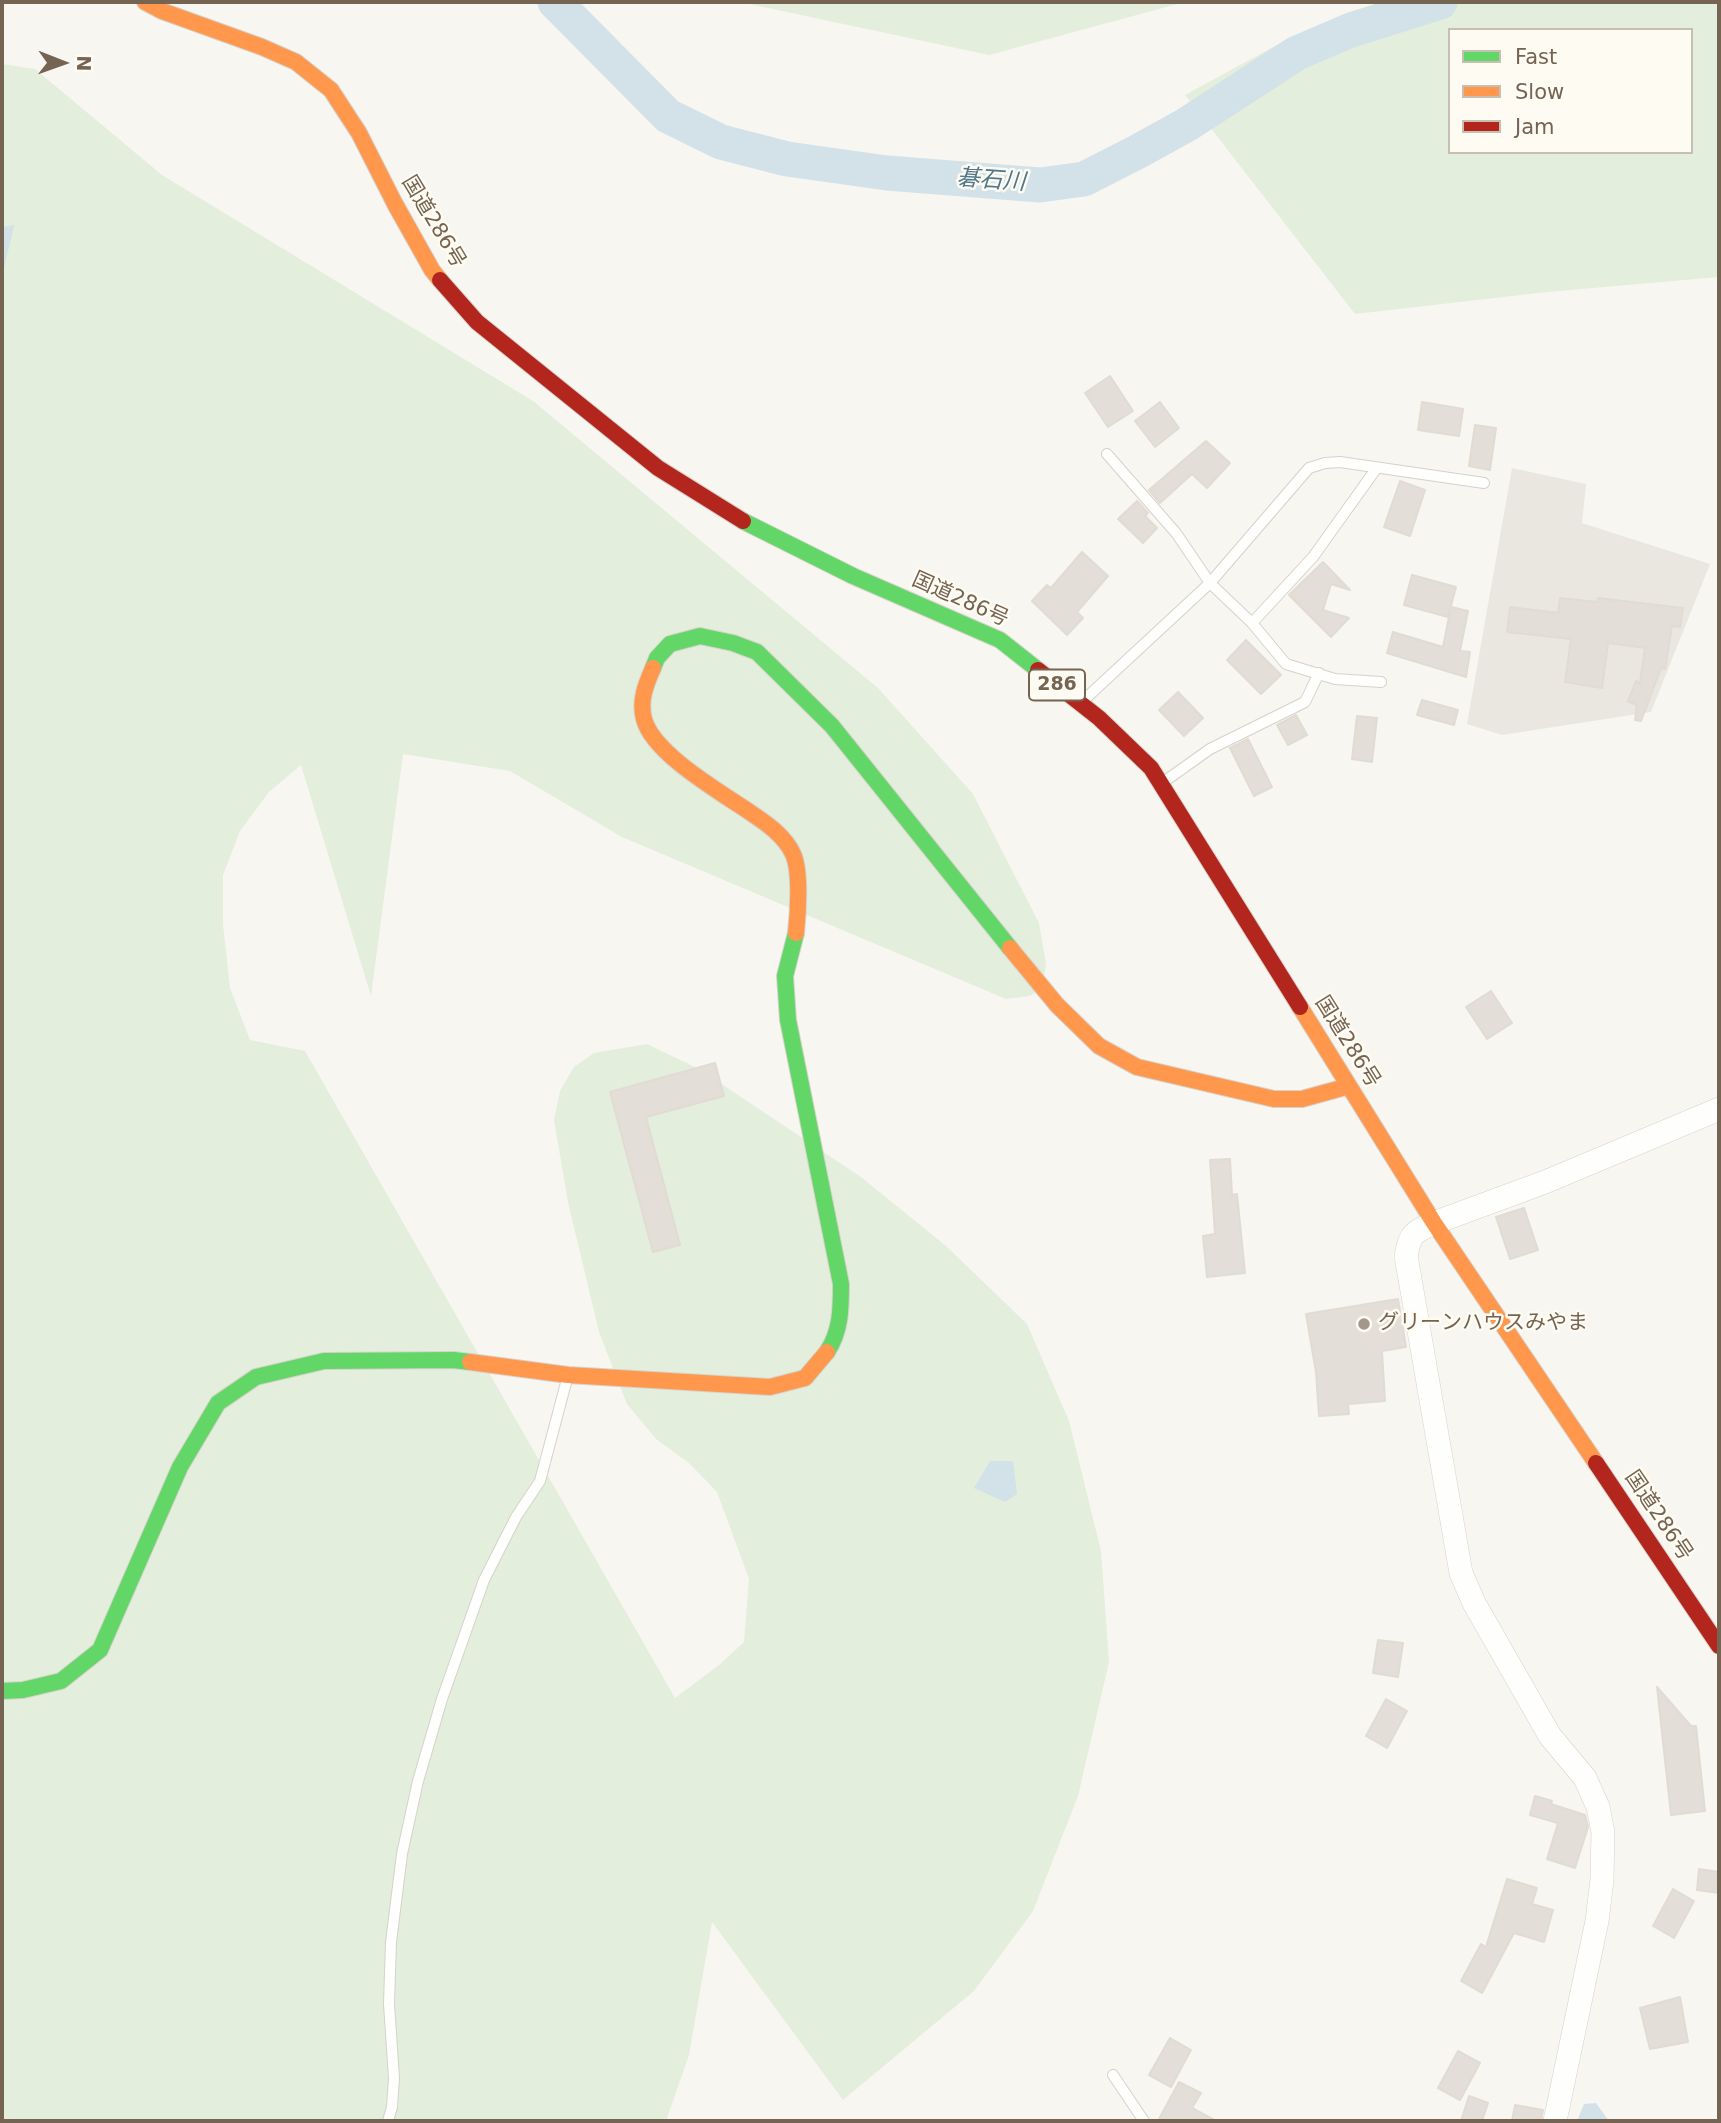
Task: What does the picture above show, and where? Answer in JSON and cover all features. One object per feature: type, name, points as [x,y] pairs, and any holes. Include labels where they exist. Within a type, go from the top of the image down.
[{"type":"main road","name":"国道286号","points":[[145,2],[296,62],[331,90],[359,133],[432,270],[477,322],[658,468],[758,530],[853,576],[1000,640],[1099,718],[1151,768],[1434,1223],[1719,1646]]},
{"type":"main road","points":[[2,1690],[23,1690],[61,1681],[100,1650],[180,1467],[218,1403],[256,1377],[324,1361],[453,1360],[568,1375],[770,1387],[805,1378],[836,1338],[841,1307],[841,1283],[789,1020],[785,976],[796,939],[799,899],[793,854],[773,828],[687,769],[659,746],[644,720],[643,690],[657,658],[670,644],[700,636],[733,643],[757,652],[832,726],[1057,1005],[1099,1046],[1137,1067],[1273,1099],[1302,1099],[1349,1086]]},
{"type":"street","points":[[1555,2121],[1597,1921],[1602,1880],[1603,1832],[1598,1807],[1586,1778],[1550,1735],[1474,1603],[1461,1573],[1406,1256],[1409,1239],[1417,1231],[1434,1223],[1545,1182],[1719,1109]]},
{"type":"lane","points":[[1107,454],[1176,533],[1210,583],[1252,623],[1286,664],[1335,679],[1381,682]]},
{"type":"lane","points":[[1080,703],[1210,583],[1309,468],[1340,462],[1484,483]]},
{"type":"lane","points":[[1252,623],[1314,557],[1376,469]]},
{"type":"lane","points":[[1161,784],[1210,750],[1305,702],[1319,673]]},
{"type":"lane","points":[[388,2121],[394,2078],[389,2004],[391,1942],[402,1854],[418,1781],[442,1699],[484,1580],[516,1517],[540,1481],[568,1375]]},
{"type":"lane","points":[[1113,2074],[1144,2121]]},
{"type":"shaded area","points":[[14,226],[2,276],[2,227]]},
{"type":"shaded area","points":[[1512,468],[1586,484],[1582,523],[1710,564],[1651,712],[1502,735],[1467,724]]},
{"type":"shaded area","points":[[990,1461],[1013,1461],[1017,1494],[1005,1502],[974,1488]]},
{"type":"shaded area","points":[[1596,2103],[1609,2121],[1577,2121],[1584,2104]]},
{"type":"green space","points":[[740,2],[1185,2],[989,55]]},
{"type":"green space","points":[[1440,2],[1719,2],[1719,277],[1547,292],[1355,314],[1185,95],[1297,34]]},
{"type":"green space","points":[[2,64],[35,69],[162,175],[533,401],[878,688],[973,794],[1039,923],[1046,964],[1042,988],[1030,996],[1006,999],[622,837],[510,771],[403,754],[371,996],[301,765],[269,792],[240,831],[223,875],[223,924],[230,988],[250,1040],[305,1051],[675,1698],[719,1665],[744,1642],[749,1579],[717,1492],[689,1463],[656,1439],[627,1404],[599,1332],[568,1202],[554,1120],[560,1091],[574,1067],[594,1053],[647,1044],[699,1069],[861,1177],[946,1246],[1027,1324],[1069,1421],[1101,1551],[1109,1662],[1078,1796],[1033,1911],[974,1991],[843,2100],[712,1922],[689,2055],[666,2121],[2,2121]]},
{"type":"building","points":[[1110,376],[1133,411],[1108,427],[1085,393]]},
{"type":"building","points":[[1160,402],[1179,428],[1155,447],[1135,421]]},
{"type":"building","points":[[1422,402],[1463,409],[1459,436],[1418,430]]},
{"type":"building","points":[[1475,425],[1496,428],[1490,470],[1469,466]]},
{"type":"building","points":[[1206,441],[1230,463],[1207,488],[1192,474],[1160,503],[1149,490]]},
{"type":"building","points":[[1400,481],[1425,490],[1410,536],[1384,527]]},
{"type":"building","points":[[1137,501],[1148,513],[1145,516],[1157,528],[1143,543],[1118,519]]},
{"type":"building","points":[[1082,552],[1108,576],[1077,612],[1083,618],[1067,635],[1032,601],[1047,585],[1051,588]]},
{"type":"building","points":[[1323,562],[1350,590],[1331,584],[1323,610],[1349,618],[1331,637],[1289,595]]},
{"type":"building","points":[[1412,575],[1456,587],[1448,617],[1404,605]]},
{"type":"building","points":[[1560,598],[1597,602],[1598,598],[1683,608],[1680,627],[1672,626],[1665,669],[1661,668],[1641,721],[1635,720],[1637,705],[1628,701],[1636,681],[1640,683],[1645,648],[1608,643],[1602,688],[1565,682],[1571,639],[1507,632],[1510,607],[1558,613]]},
{"type":"building","points":[[1451,607],[1468,611],[1460,651],[1470,652],[1466,677],[1387,653],[1393,632],[1443,647]]},
{"type":"building","points":[[1246,640],[1281,675],[1261,694],[1227,660]]},
{"type":"building","points":[[1178,692],[1203,718],[1184,736],[1159,710]]},
{"type":"building","points":[[1422,700],[1458,710],[1454,725],[1417,715]]},
{"type":"building","points":[[1296,715],[1307,735],[1288,745],[1277,725]]},
{"type":"building","points":[[1357,716],[1377,718],[1372,762],[1352,759]]},
{"type":"building","points":[[1248,739],[1272,787],[1254,796],[1230,748]]},
{"type":"building","points":[[1491,991],[1512,1023],[1487,1039],[1466,1007]]},
{"type":"building","points":[[715,1063],[724,1096],[646,1117],[680,1245],[653,1252],[610,1092]]},
{"type":"building","points":[[1230,1159],[1232,1195],[1237,1194],[1245,1273],[1207,1277],[1203,1236],[1215,1234],[1210,1160]]},
{"type":"building","points":[[1524,1208],[1538,1250],[1510,1259],[1496,1217]]},
{"type":"building","points":[[1398,1299],[1406,1347],[1382,1351],[1385,1401],[1348,1404],[1349,1414],[1319,1416],[1316,1372],[1306,1314]]},
{"type":"building","points":[[1378,1640],[1403,1643],[1398,1677],[1373,1673]]},
{"type":"building","points":[[1657,1687],[1691,1726],[1696,1726],[1705,1811],[1671,1815]]},
{"type":"building","points":[[1386,1699],[1407,1711],[1387,1748],[1366,1736]]},
{"type":"building","points":[[1535,1796],[1585,1815],[1588,1827],[1575,1868],[1547,1859],[1558,1823],[1530,1815]]},
{"type":"building","points":[[1699,1869],[1719,1872],[1719,1893],[1697,1890]]},
{"type":"building","points":[[1507,1879],[1537,1888],[1532,1904],[1553,1910],[1544,1942],[1514,1933],[1482,1993],[1461,1981],[1481,1944],[1486,1947]]},
{"type":"building","points":[[1673,1889],[1694,1901],[1674,1938],[1653,1926]]},
{"type":"building","points":[[1680,1997],[1688,2042],[1650,2049],[1640,2008]]},
{"type":"building","points":[[1170,2038],[1191,2050],[1171,2087],[1149,2075]]},
{"type":"building","points":[[1458,2051],[1480,2063],[1460,2100],[1438,2088]]},
{"type":"building","points":[[1179,2082],[1201,2093],[1192,2108],[1216,2121],[1158,2121]]},
{"type":"building","points":[[1469,2096],[1488,2103],[1482,2121],[1461,2121]]},
{"type":"building","points":[[1515,2105],[1543,2110],[1541,2121],[1512,2121]]},
{"type":"waterway","name":"碁石川","points":[[555,2],[668,116],[721,142],[787,159],[887,173],[1040,185],[1084,179],[1137,152],[1186,125],[1297,53],[1351,30],[1440,2]]},
{"type":"traffic: fast","points":[[743,521],[853,576],[1000,640],[1038,670]]},
{"type":"traffic: fast","points":[[653,668],[657,658],[670,644],[700,636],[733,643],[757,652],[832,726],[1010,948]]},
{"type":"traffic: fast","points":[[796,933],[785,976],[788,1020],[841,1284],[838,1328],[827,1352]]},
{"type":"traffic: fast","points":[[2,1691],[23,1690],[61,1681],[100,1650],[180,1467],[218,1403],[256,1377],[324,1361],[470,1362]]},
{"type":"traffic: slow","points":[[145,2],[296,62],[331,90],[359,133],[395,204],[440,280]]},
{"type":"traffic: slow","points":[[653,668],[642,706],[644,719],[660,746],[690,772],[769,826],[790,847],[796,861],[798,881],[796,933]]},
{"type":"traffic: slow","points":[[1010,948],[1057,1005],[1099,1046],[1137,1067],[1274,1099],[1302,1099],[1349,1086]]},
{"type":"traffic: slow","points":[[1300,1007],[1434,1223],[1596,1463]]},
{"type":"traffic: slow","points":[[470,1362],[568,1375],[770,1387],[805,1378],[827,1352]]},
{"type":"traffic: jam","points":[[440,280],[477,322],[658,468],[743,521]]},
{"type":"traffic: jam","points":[[1038,670],[1099,718],[1151,768],[1300,1007]]},
{"type":"traffic: jam","points":[[1596,1463],[1719,1646]]},
{"type":"place","name":"グリーンハウスみやま","points":[[1364,1324]]}]
